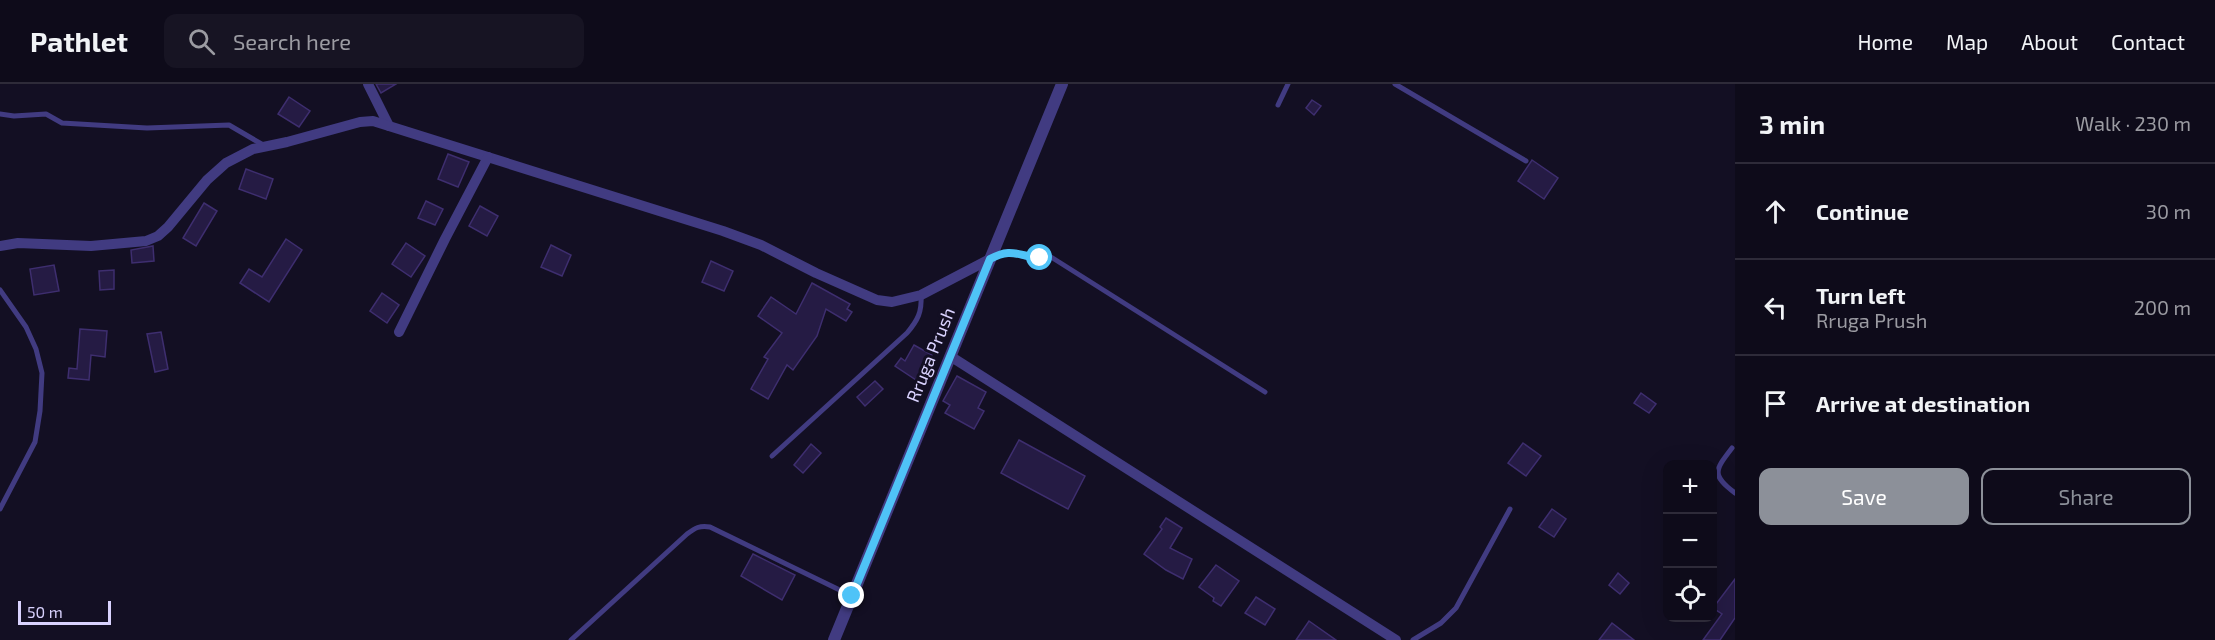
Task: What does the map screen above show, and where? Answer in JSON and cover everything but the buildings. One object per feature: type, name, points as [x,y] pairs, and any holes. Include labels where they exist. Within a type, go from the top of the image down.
[{"type":"street","points":[[368,84],[389,126]]},
{"type":"street","name":"Rruga Prush","points":[[834,640],[1062,84]]},
{"type":"street","points":[[0,246],[18,243],[91,246],[146,241],[158,236],[168,227],[207,180],[226,164],[253,149],[360,122],[373,121],[723,231],[761,245],[877,300],[892,302],[921,295],[990,259]]},
{"type":"street","points":[[399,332],[488,157]]},
{"type":"street","points":[[950,356],[1396,640]]},
{"type":"lane","points":[[1278,105],[1288,84]]},
{"type":"lane","points":[[1395,84],[1526,161]]},
{"type":"lane","points":[[0,114],[14,116],[46,114],[62,123],[147,128],[229,125],[267,146]]},
{"type":"lane","points":[[990,259],[1002,253],[1011,252],[1027,257],[1051,257],[1265,392]]},
{"type":"lane","points":[[0,290],[26,327],[36,349],[42,373],[40,411],[35,442],[0,509]]},
{"type":"lane","points":[[771,456],[907,333],[920,315],[921,295]]},
{"type":"lane","points":[[1732,448],[1717,470],[1722,483],[1735,493]]},
{"type":"lane","points":[[1413,640],[1441,623],[1456,608],[1510,509]]},
{"type":"lane","points":[[571,640],[687,534],[703,526],[710,527],[852,596]]},
{"type":"route","points":[[852,596],[990,259],[1002,253],[1011,252],[1040,258]]}]
